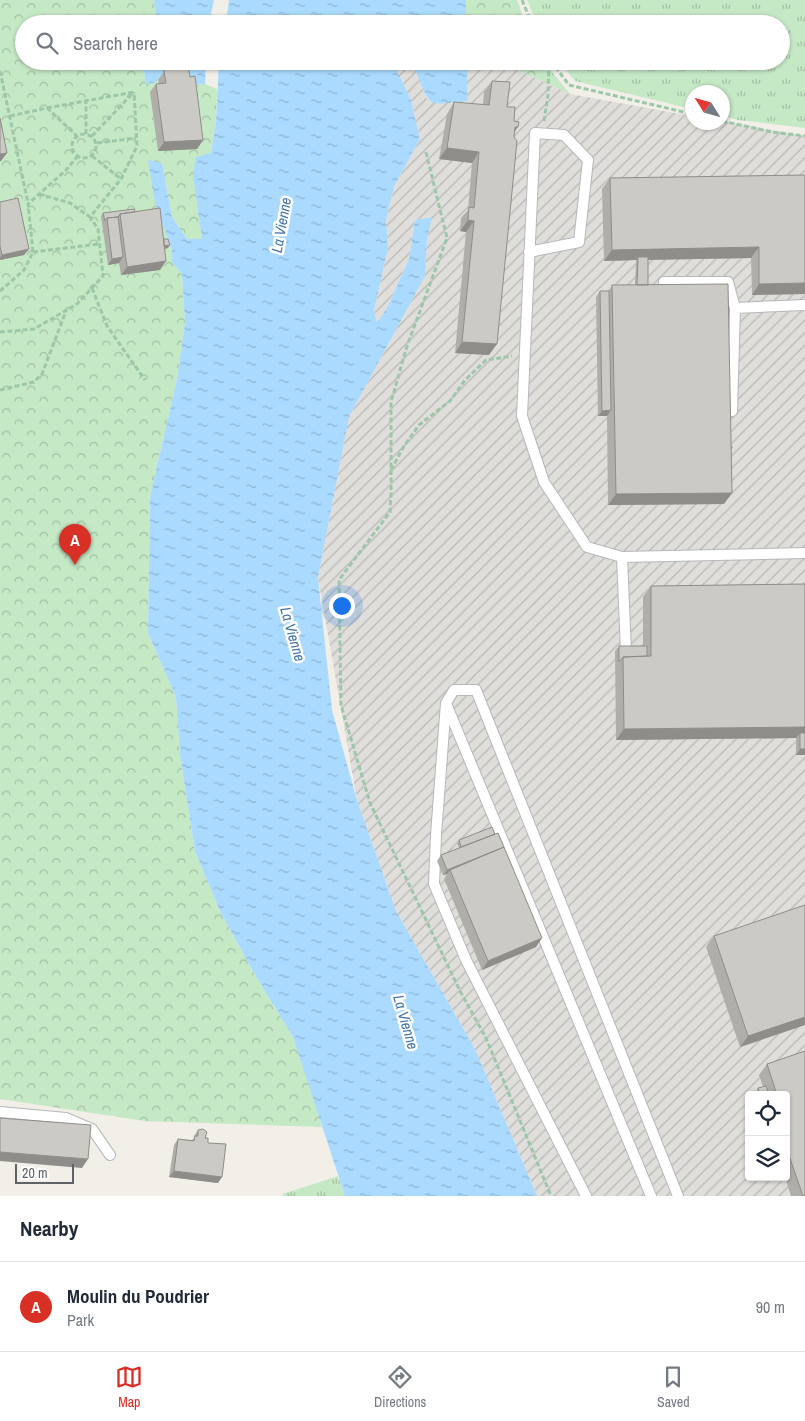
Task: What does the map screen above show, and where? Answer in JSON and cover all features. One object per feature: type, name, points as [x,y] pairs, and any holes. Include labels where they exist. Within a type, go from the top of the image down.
[{"type":"lane","points":[[530,252],[579,242],[588,160],[564,135],[535,133],[522,416],[544,482],[587,547],[622,557],[805,553]]},
{"type":"lane","points":[[664,282],[728,282],[734,308],[732,411]]},
{"type":"lane","points":[[734,308],[805,306]]},
{"type":"lane","points":[[622,557],[626,652]]},
{"type":"lane","points":[[586,1196],[466,960],[434,884],[446,703],[454,690],[476,690],[678,1196]]},
{"type":"lane","points":[[446,703],[651,1196]]},
{"type":"lane","points":[[0,1112],[66,1118],[92,1129],[110,1155]]},
{"type":"path","points":[[522,0],[528,15]]},
{"type":"path","points":[[542,134],[549,70]]},
{"type":"path","points":[[557,70],[569,85],[685,112]]},
{"type":"path","points":[[0,71],[28,204],[33,252],[24,270],[0,291]]},
{"type":"path","points":[[10,116],[134,92]]},
{"type":"path","points":[[92,136],[134,92]]},
{"type":"path","points":[[90,217],[121,179],[137,146],[134,92]]},
{"type":"path","points":[[86,101],[86,134]]},
{"type":"path","points":[[47,108],[77,136]]},
{"type":"path","points":[[730,123],[772,132],[805,136]]},
{"type":"path","points":[[86,134],[92,136],[98,143],[92,156],[85,160],[77,157],[72,150],[72,143],[77,136],[86,134]]},
{"type":"path","points":[[98,143],[136,138]]},
{"type":"path","points":[[426,152],[447,238],[407,346],[391,402],[390,512],[339,580],[341,705],[370,803],[460,992],[486,1038],[550,1196]]},
{"type":"path","points":[[92,156],[121,179]]},
{"type":"path","points":[[28,204],[66,170],[77,157]]},
{"type":"path","points":[[0,332],[34,329],[77,304],[102,276],[98,229],[90,217],[70,203],[39,194]]},
{"type":"path","points":[[33,252],[99,244]]},
{"type":"path","points":[[92,288],[107,326],[145,380]]},
{"type":"path","points":[[0,390],[34,382],[42,374],[67,310]]},
{"type":"path","points":[[391,470],[404,446],[419,425],[450,401],[465,380],[486,360],[525,354]]},
{"type":"shaded area","points":[[397,70],[417,70],[427,99],[467,101],[467,70],[518,70],[570,94],[685,115],[685,130],[730,130],[730,122],[805,136],[805,1196],[537,1196],[475,1049],[396,911],[357,800],[318,578],[349,417],[425,276],[427,239],[431,217],[415,220],[409,259],[387,308],[377,324],[374,311],[388,248],[386,220],[394,187],[420,139],[411,100]]},
{"type":"green space","points":[[0,0],[154,0],[156,15],[15,15],[15,70],[144,70],[145,84],[165,70],[181,70],[189,85],[205,84],[217,89],[216,122],[200,219],[202,239],[187,239],[172,217],[162,163],[164,227],[172,250],[171,261],[182,274],[185,323],[177,379],[150,497],[148,633],[176,697],[180,755],[195,851],[220,911],[251,968],[293,1037],[315,1099],[322,1127],[145,1121],[0,1099]]},
{"type":"green space","points":[[466,0],[517,0],[523,15],[466,15]]},
{"type":"green space","points":[[527,0],[805,0],[805,128],[730,118],[730,85],[685,85],[685,107],[575,81],[566,70],[790,70],[790,15],[533,15]]},
{"type":"green space","points":[[518,70],[550,70],[570,94]]},
{"type":"green space","points":[[338,1176],[345,1196],[282,1196],[283,1194]]},
{"type":"water","points":[[154,0],[214,0],[211,15],[156,15]]},
{"type":"water","points":[[229,0],[466,0],[466,15],[227,15]]},
{"type":"water","points":[[144,70],[165,70],[155,83],[145,84]]},
{"type":"water","points":[[181,70],[206,70],[205,84],[189,85]]},
{"type":"water","name":"La Vienne","points":[[219,70],[397,70],[411,100],[420,139],[394,187],[386,220],[388,248],[374,311],[377,323],[387,308],[409,259],[415,220],[432,217],[427,239],[425,276],[349,417],[318,578],[332,710],[357,800],[396,911],[475,1049],[537,1196],[345,1196],[293,1037],[251,968],[220,911],[195,851],[180,755],[176,697],[148,633],[150,497],[177,379],[185,323],[182,274],[171,261],[172,250],[155,202],[148,160],[162,163],[172,217],[187,239],[202,239],[193,175],[196,157],[211,153],[216,122]]},
{"type":"water","points":[[416,70],[467,70],[467,101],[434,103],[430,101]]},
{"type":"building","points":[[189,70],[190,77],[195,76],[203,140],[164,142],[156,84],[166,83],[164,71]]},
{"type":"building","points":[[492,81],[510,82],[507,107],[515,107],[514,121],[519,122],[518,127],[515,127],[514,137],[517,141],[497,344],[462,342],[474,221],[468,220],[469,207],[474,208],[479,152],[447,148],[454,102],[489,105]]},
{"type":"building","points":[[0,118],[7,153],[0,154]]},
{"type":"building","points":[[805,175],[805,283],[759,284],[759,247],[612,250],[610,178]]},
{"type":"building","points":[[18,198],[29,249],[2,255],[0,246],[0,202]]},
{"type":"building","points":[[160,208],[166,261],[127,267],[120,214]]},
{"type":"building","points":[[134,209],[135,212],[120,214],[118,217],[107,218],[105,221],[103,213]]},
{"type":"building","points":[[118,217],[123,257],[112,259],[107,218]]},
{"type":"building","points":[[164,239],[168,239],[170,245],[164,246]]},
{"type":"building","points":[[638,257],[648,257],[648,285],[637,285]]},
{"type":"building","points":[[728,284],[732,493],[616,494],[612,285]]},
{"type":"building","points":[[600,291],[609,291],[611,410],[602,411]]},
{"type":"building","points":[[805,584],[805,727],[624,729],[623,657],[651,656],[651,586]]},
{"type":"building","points":[[619,646],[647,646],[647,656],[623,657],[619,662]]},
{"type":"building","points":[[800,733],[805,733],[805,749],[800,749]]},
{"type":"building","points":[[492,827],[495,834],[461,847],[459,840]]},
{"type":"building","points":[[498,833],[504,847],[447,870],[441,855]]},
{"type":"building","points":[[504,847],[542,938],[488,961],[450,870]]},
{"type":"building","points":[[805,905],[805,1017],[748,1036],[714,936]]},
{"type":"building","points":[[805,1051],[805,1196],[803,1196],[790,1159],[790,1091],[776,1091],[767,1064]]},
{"type":"building","points":[[766,1086],[768,1091],[759,1091],[758,1088]]},
{"type":"building","points":[[0,1118],[91,1125],[88,1159],[0,1152]]},
{"type":"building","points":[[203,1129],[207,1132],[205,1138],[208,1138],[208,1143],[226,1144],[222,1177],[174,1171],[178,1139],[194,1141],[195,1136],[198,1136],[198,1130]]},
{"type":"place","name":"Moulin du Poudrier","points":[[75,565]]}]
